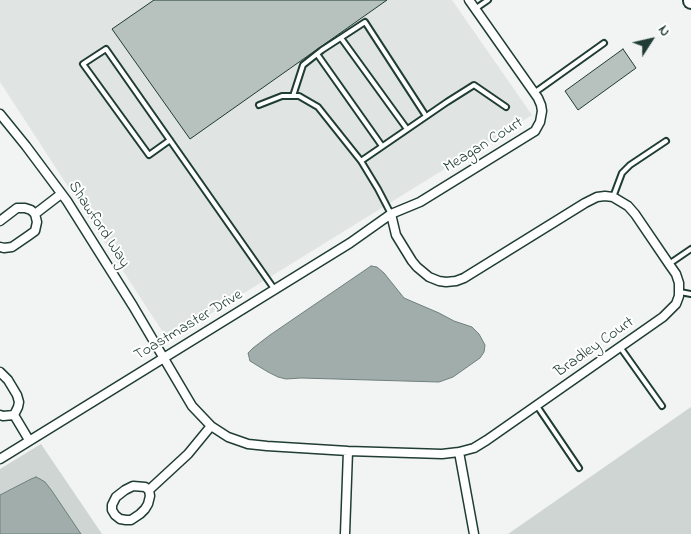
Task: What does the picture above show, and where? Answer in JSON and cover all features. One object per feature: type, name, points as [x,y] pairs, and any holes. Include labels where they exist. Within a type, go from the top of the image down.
[{"type":"street","name":"Meagan Court","points":[[391,214],[420,202],[535,131],[540,122],[541,105],[469,0]]},
{"type":"street","name":"Shawford Way","points":[[0,114],[61,194],[105,261],[164,358]]},
{"type":"street","points":[[36,214],[61,194]]},
{"type":"street","points":[[391,214],[396,235],[412,261],[428,277],[446,282],[464,278],[585,203],[597,197],[613,197],[628,206],[635,214],[676,274],[680,292]]},
{"type":"street","points":[[0,221],[17,208],[25,208],[36,214],[37,222],[34,231],[12,247],[0,247]]},
{"type":"street","name":"Toastmaster Drive","points":[[0,458],[350,244],[391,214]]},
{"type":"street","name":"Bradley Court","points":[[164,358],[192,406],[210,426],[228,437],[248,444],[348,451],[442,454],[460,452],[482,444],[670,312],[676,304],[680,292]]},
{"type":"street","points":[[0,372],[8,380],[17,395],[19,402],[14,415]]},
{"type":"street","points":[[0,415],[14,415]]},
{"type":"street","points":[[14,415],[29,440]]},
{"type":"street","points":[[149,490],[188,454],[210,426]]},
{"type":"street","points":[[345,534],[348,451]]},
{"type":"street","points":[[460,452],[474,534]]},
{"type":"street","points":[[133,486],[146,487],[149,490],[148,504],[140,514],[131,520],[120,519],[115,515],[112,505],[116,497],[125,490],[133,486]]},
{"type":"lane","points":[[475,9],[488,0]]},
{"type":"lane","points":[[293,96],[303,66],[317,54],[364,22],[426,116]]},
{"type":"lane","points":[[341,38],[406,129]]},
{"type":"lane","points":[[534,93],[604,43]]},
{"type":"lane","points":[[170,140],[149,155],[84,64],[106,48],[170,140],[274,290]]},
{"type":"lane","points":[[317,54],[382,146]]},
{"type":"lane","points":[[360,162],[406,129],[474,86],[506,108]]},
{"type":"lane","points":[[258,105],[282,96],[300,96],[318,107],[360,162],[378,189],[391,214]]},
{"type":"lane","points":[[613,197],[622,173],[630,164],[666,141]]},
{"type":"lane","points":[[669,264],[691,249]]},
{"type":"lane","points":[[680,292],[691,294]]},
{"type":"lane","points":[[620,347],[662,406]]},
{"type":"lane","points":[[537,406],[579,468]]},
{"type":"shaded area","points":[[0,0],[452,0],[532,115],[168,340],[0,82]]},
{"type":"shaded area","points":[[371,266],[377,267],[384,273],[404,298],[454,321],[472,327],[479,334],[485,345],[484,352],[480,358],[453,377],[439,382],[286,379],[268,372],[250,361],[248,353],[253,348]]},
{"type":"shaded area","points":[[691,407],[691,534],[508,534]]},
{"type":"shaded area","points":[[41,444],[102,534],[0,534],[0,469]]},
{"type":"shaded area","points":[[36,477],[45,482],[81,534],[0,534],[0,495]]},
{"type":"building","points":[[154,0],[387,0],[190,139],[112,29]]},
{"type":"building","points":[[623,49],[636,68],[578,110],[565,91]]}]
